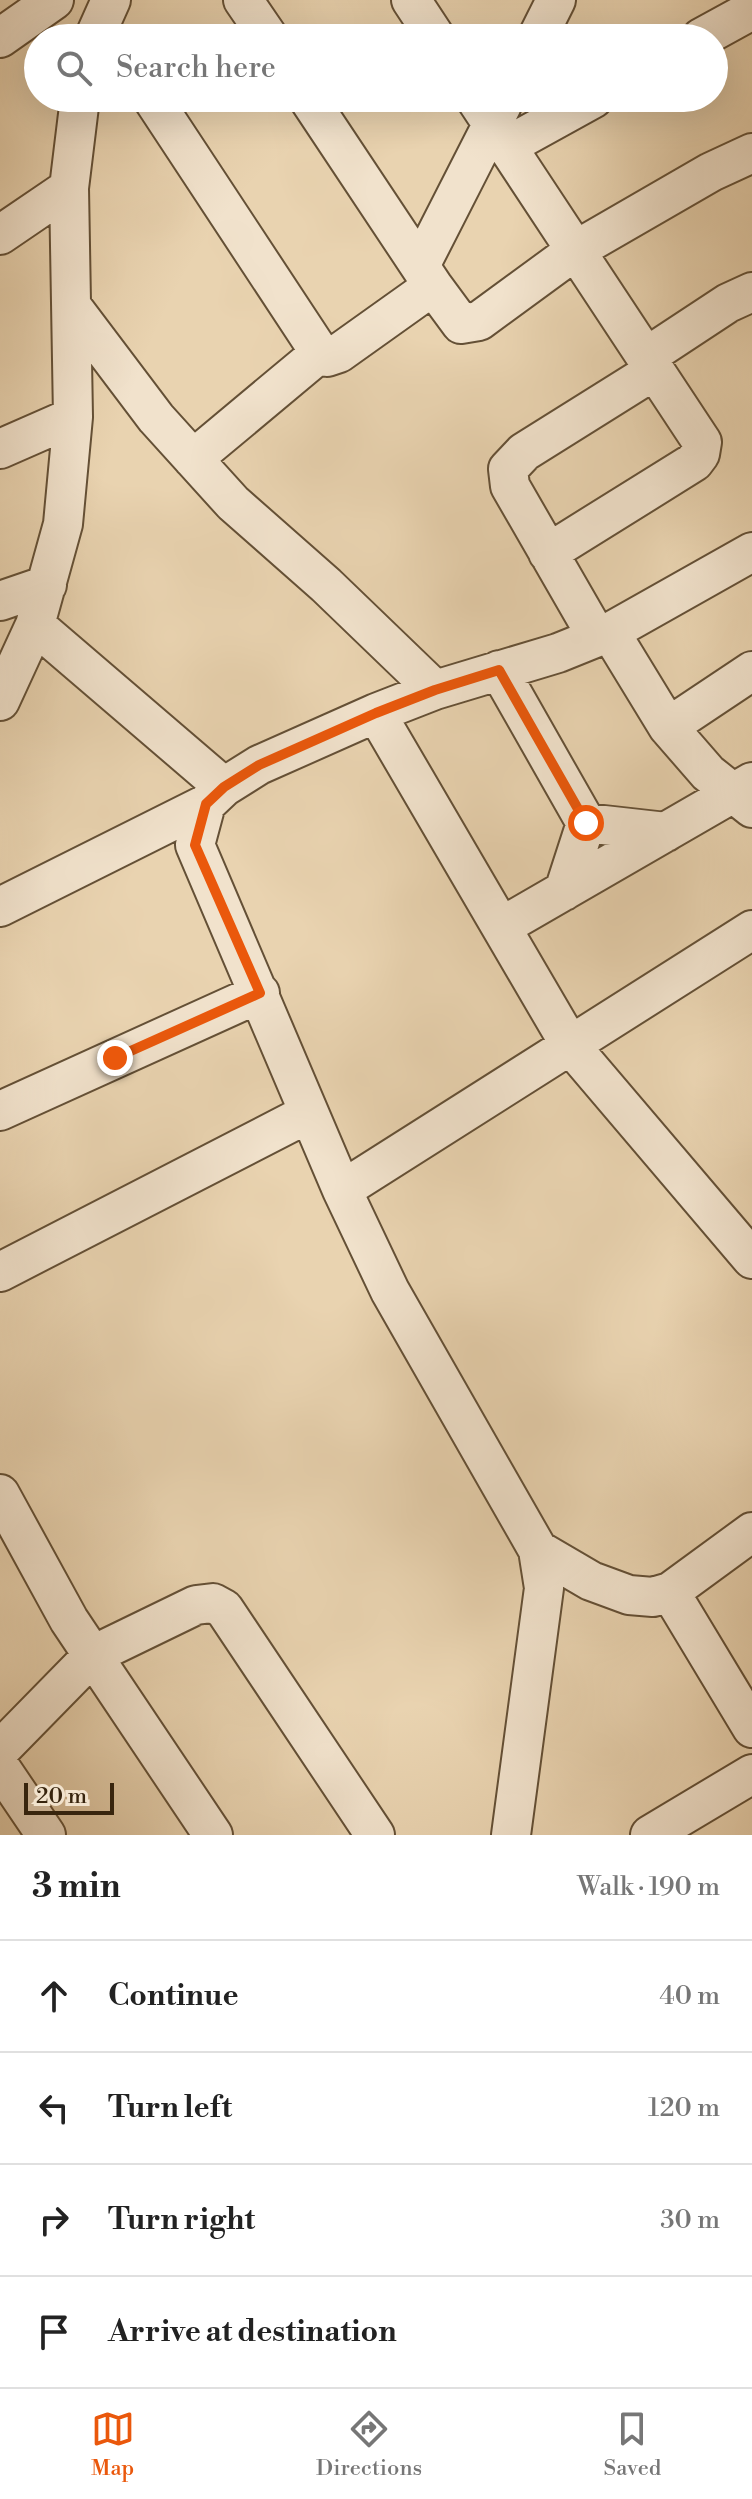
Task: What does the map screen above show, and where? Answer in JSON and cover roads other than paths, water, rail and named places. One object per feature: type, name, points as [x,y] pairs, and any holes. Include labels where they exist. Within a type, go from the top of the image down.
[{"type":"street","points":[[0,38],[54,0]]},
{"type":"street","points":[[243,0],[259,24]]},
{"type":"street","points":[[411,0],[427,24]]},
{"type":"street","points":[[544,24],[556,0]]},
{"type":"street","points":[[726,24],[752,10]]},
{"type":"street","points":[[0,701],[35,625],[63,524],[73,417],[69,188],[78,112]]},
{"type":"street","points":[[161,112],[320,353],[327,357],[339,353],[426,276],[495,116]]},
{"type":"street","points":[[317,112],[461,324],[479,321],[576,250],[711,172],[752,153]]},
{"type":"street","points":[[495,116],[517,112]]},
{"type":"street","points":[[495,116],[576,250],[702,442],[700,454],[694,462],[548,553]]},
{"type":"street","points":[[0,235],[69,188]]},
{"type":"street","points":[[746,794],[708,773],[668,727],[548,553],[510,486],[508,469],[524,452],[651,364],[728,303],[752,292]]},
{"type":"street","points":[[73,308],[156,418],[233,503],[326,585],[435,690]]},
{"type":"street","points":[[193,459],[320,353]]},
{"type":"street","points":[[0,449],[73,417]]},
{"type":"street","points":[[0,907],[215,796],[259,765],[435,690],[558,653],[604,634],[752,552]]},
{"type":"street","points":[[0,601],[47,585]]},
{"type":"street","points":[[35,625],[215,796]]},
{"type":"street","points":[[499,670],[586,823],[564,891]]},
{"type":"street","points":[[668,727],[752,671]]},
{"type":"street","points":[[376,713],[570,1045],[752,1259]]},
{"type":"street","points":[[501,927],[666,832],[746,794]]},
{"type":"street","points":[[215,796],[195,845],[309,1113],[390,1291],[538,1550],[544,1588],[511,1835]]},
{"type":"street","points":[[586,823],[666,832]]},
{"type":"street","points":[[342,1190],[752,930]]},
{"type":"street","points":[[0,1111],[260,993]]},
{"type":"street","points":[[0,1272],[309,1113]]},
{"type":"street","points":[[0,1494],[69,1620],[213,1835]]},
{"type":"street","points":[[538,1550],[591,1581],[629,1595],[653,1597],[670,1592],[752,1532]]},
{"type":"street","points":[[670,1592],[752,1728]]},
{"type":"street","points":[[0,1750],[93,1655],[196,1605],[213,1603],[224,1609],[375,1835]]},
{"type":"street","points":[[0,1767],[46,1835]]},
{"type":"street","points":[[650,1835],[752,1774]]}]
